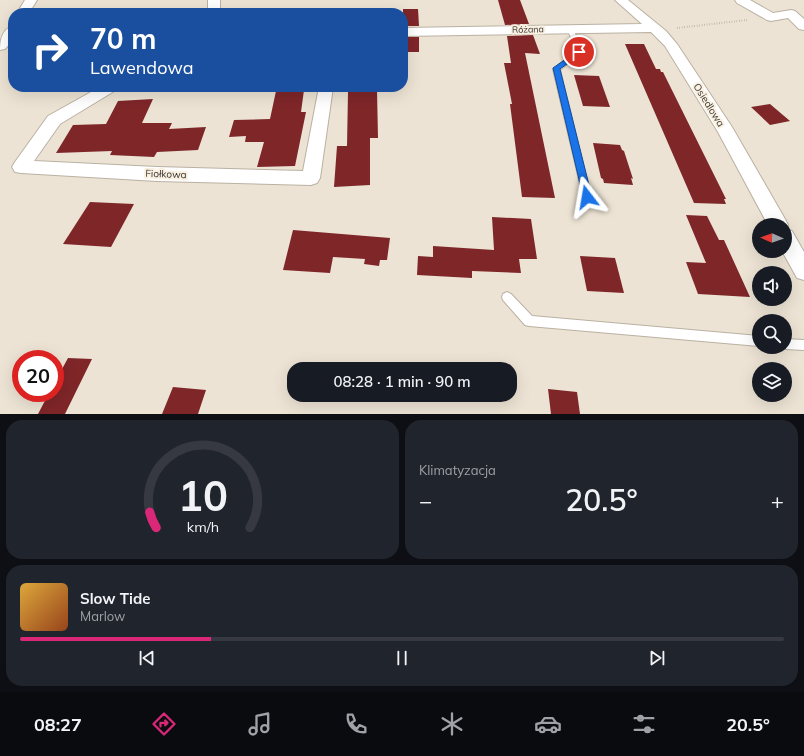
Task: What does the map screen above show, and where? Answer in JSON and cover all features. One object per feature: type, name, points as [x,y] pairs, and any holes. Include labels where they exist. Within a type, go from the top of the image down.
[{"type":"street","name":"Osiedlowa","points":[[621,0],[670,44],[726,131],[774,218]]},
{"type":"street","points":[[741,0],[772,17],[792,14],[804,8]]},
{"type":"street","points":[[792,14],[804,26]]},
{"type":"street","name":"Różana","points":[[408,32],[570,28],[653,28]]},
{"type":"street","points":[[0,46],[8,37]]},
{"type":"street","name":"Fiołkowa","points":[[102,92],[54,120],[21,167],[157,174],[311,178],[325,92]]},
{"type":"street","points":[[792,250],[804,271]]},
{"type":"lane","points":[[570,28],[579,52],[556,68],[587,197]]},
{"type":"lane","points":[[507,297],[529,321],[752,340]]},
{"type":"lane","points":[[792,344],[804,345]]},
{"type":"path","points":[[653,28],[675,28],[772,17]]},
{"type":"building","points":[[498,0],[520,0],[529,24],[505,25]]},
{"type":"building","points":[[408,9],[418,9],[419,26],[408,26]]},
{"type":"building","points":[[533,35],[540,54],[525,53],[555,198],[522,197],[510,104],[512,104],[504,63],[511,63],[507,36]]},
{"type":"building","points":[[408,37],[419,37],[419,52],[408,52]]},
{"type":"building","points":[[625,44],[644,44],[656,69],[660,69],[661,72],[663,72],[726,199],[724,199],[726,204],[694,203]]},
{"type":"building","points":[[574,75],[599,76],[610,107],[583,106]]},
{"type":"building","points":[[276,92],[304,92],[301,112],[306,112],[295,166],[257,167],[264,142],[245,142],[246,136],[229,137],[234,120],[270,119]]},
{"type":"building","points":[[348,92],[377,92],[378,138],[370,138],[370,185],[334,187],[337,146],[347,146]]},
{"type":"building","points":[[153,99],[142,123],[172,123],[169,129],[206,127],[198,150],[157,152],[154,157],[110,155],[112,151],[56,153],[73,125],[106,124],[118,101]]},
{"type":"building","points":[[770,104],[790,121],[770,125],[751,107]]},
{"type":"building","points":[[593,143],[620,145],[624,151],[633,179],[631,178],[633,185],[604,183],[603,179],[601,178]]},
{"type":"building","points":[[90,202],[134,204],[111,247],[63,244]]},
{"type":"building","points":[[686,215],[707,216],[719,240],[724,240],[750,297],[698,294],[686,262],[706,263]]},
{"type":"building","points":[[492,217],[531,219],[537,259],[519,259],[521,273],[472,271],[472,278],[417,275],[418,256],[433,257],[433,246],[494,250]]},
{"type":"building","points":[[293,230],[390,238],[387,260],[380,260],[379,266],[364,264],[365,259],[333,257],[330,273],[283,270]]},
{"type":"building","points":[[580,256],[615,258],[624,293],[587,291]]},
{"type":"building","points":[[68,358],[92,359],[65,414],[38,414],[44,402],[64,402],[64,365]]},
{"type":"building","points":[[173,387],[206,390],[198,414],[162,414]]},
{"type":"building","points":[[548,389],[577,392],[580,414],[551,414]]},
{"type":"route","points":[[579,52],[556,68],[587,197]]}]
